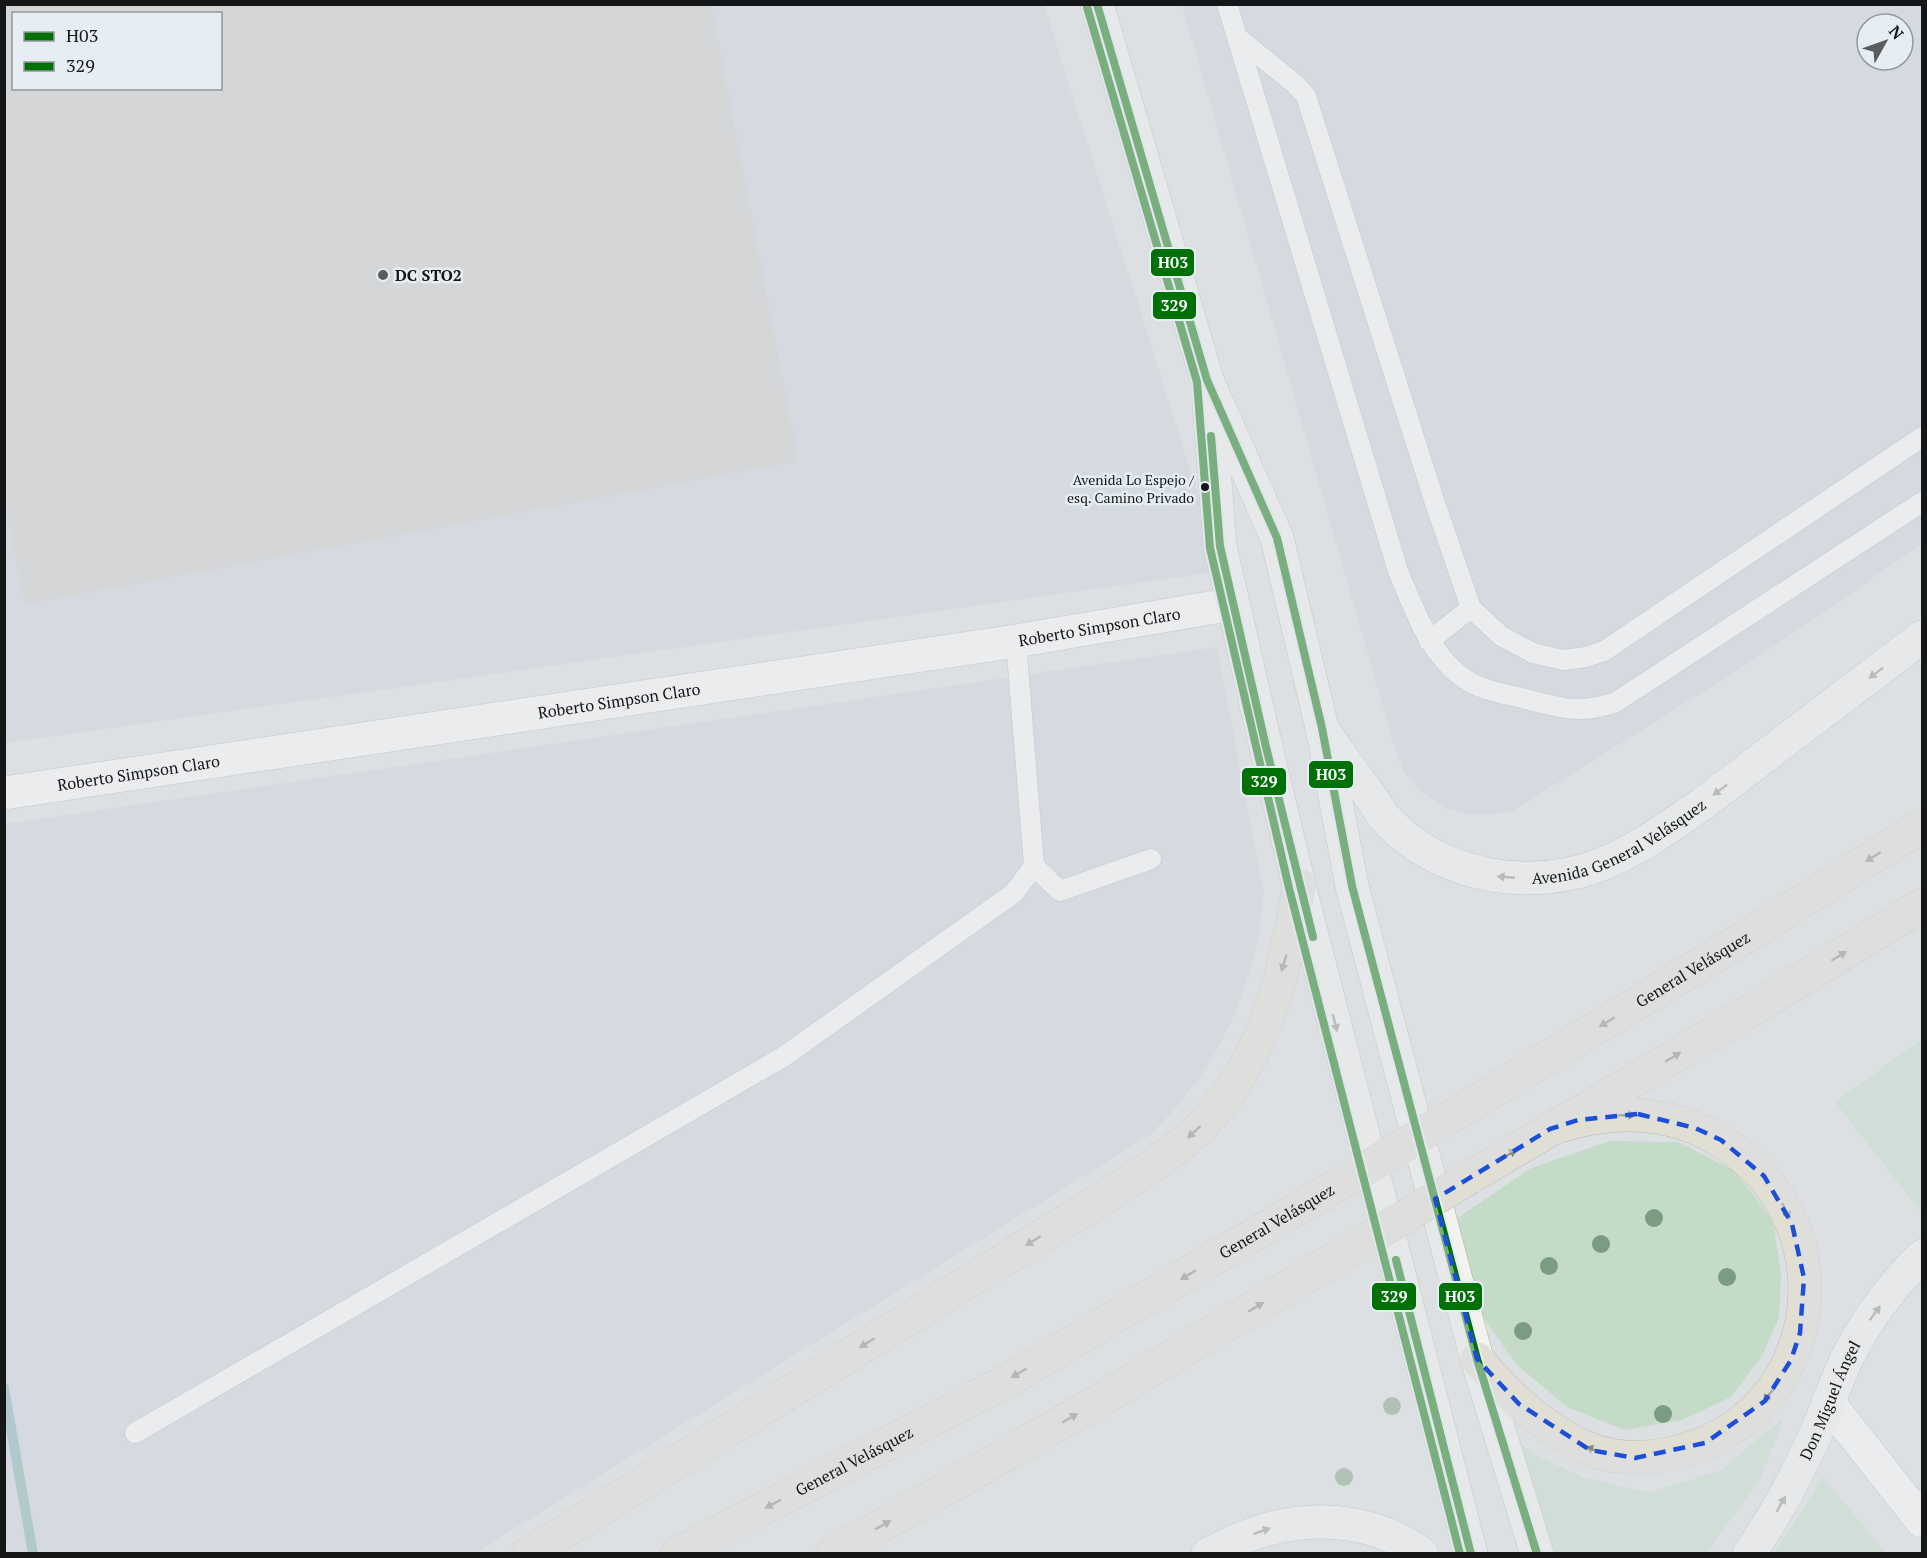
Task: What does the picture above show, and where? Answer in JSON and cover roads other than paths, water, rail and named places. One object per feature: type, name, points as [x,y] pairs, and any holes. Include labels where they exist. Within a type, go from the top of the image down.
[{"type":"highway","name":"General Velásquez","points":[[677,1554],[1010,1379],[1452,1116],[1923,826]]},
{"type":"highway","points":[[528,1554],[1105,1197],[1156,1163],[1195,1132],[1235,1086],[1259,1037],[1286,956],[1299,885]]},
{"type":"highway","points":[[832,1554],[1097,1402],[1923,905]]},
{"type":"highway","points":[[1477,1359],[1519,1404],[1570,1440],[1601,1453],[1635,1458],[1659,1456],[1705,1443],[1727,1432],[1747,1418],[1765,1401],[1779,1382],[1791,1360],[1800,1333],[1804,1306],[1804,1278],[1800,1250],[1792,1224],[1780,1199],[1764,1176],[1744,1157],[1721,1140],[1695,1128],[1668,1119],[1638,1114],[1608,1115],[1578,1120],[1550,1129]]},
{"type":"main road","points":[[1097,4],[1207,380],[1277,538],[1322,728],[1352,886],[1477,1359],[1537,1554]]},
{"type":"main road","points":[[1207,380],[1220,546],[1299,885],[1468,1540],[1483,1554]]},
{"type":"main road","name":"Avenida General Velásquez","points":[[1322,728],[1386,818],[1411,840],[1438,858],[1468,870],[1496,876],[1525,878],[1553,876],[1580,871],[1605,862],[1667,828],[1923,637]]},
{"type":"main road","name":"Don Miguel Ángel","points":[[1749,1554],[1767,1529],[1796,1476],[1814,1440],[1848,1357],[1868,1322],[1892,1290],[1923,1256]]},
{"type":"main road","points":[[1208,1554],[1265,1529],[1295,1522],[1326,1521],[1356,1525],[1386,1534],[1422,1554]]},
{"type":"street","name":"Roberto Simpson Claro","points":[[4,793],[1016,641],[1233,604]]},
{"type":"street","points":[[1828,1402],[1923,1521]]},
{"type":"lane","points":[[1227,4],[1398,571],[1429,641],[1458,675],[1484,689],[1567,709],[1595,709],[1616,702],[1923,502]]},
{"type":"lane","points":[[1238,37],[1295,84],[1306,96],[1434,500],[1471,608],[1501,636],[1533,653],[1563,660],[1586,657],[1604,651],[1923,437]]},
{"type":"lane","points":[[1429,641],[1471,608]]},
{"type":"lane","points":[[135,1433],[783,1057],[1014,893],[1034,866],[1016,641]]},
{"type":"lane","points":[[1034,866],[1060,891],[1151,859]]},
{"type":"waterway","points":[[4,1388],[33,1554]]},
{"type":"place","name":"DC STO2","points":[[383,275]]},
{"type":"place","name":"Avenida Lo Espejo / esq. Camino Privado","points":[[1205,487]]}]
